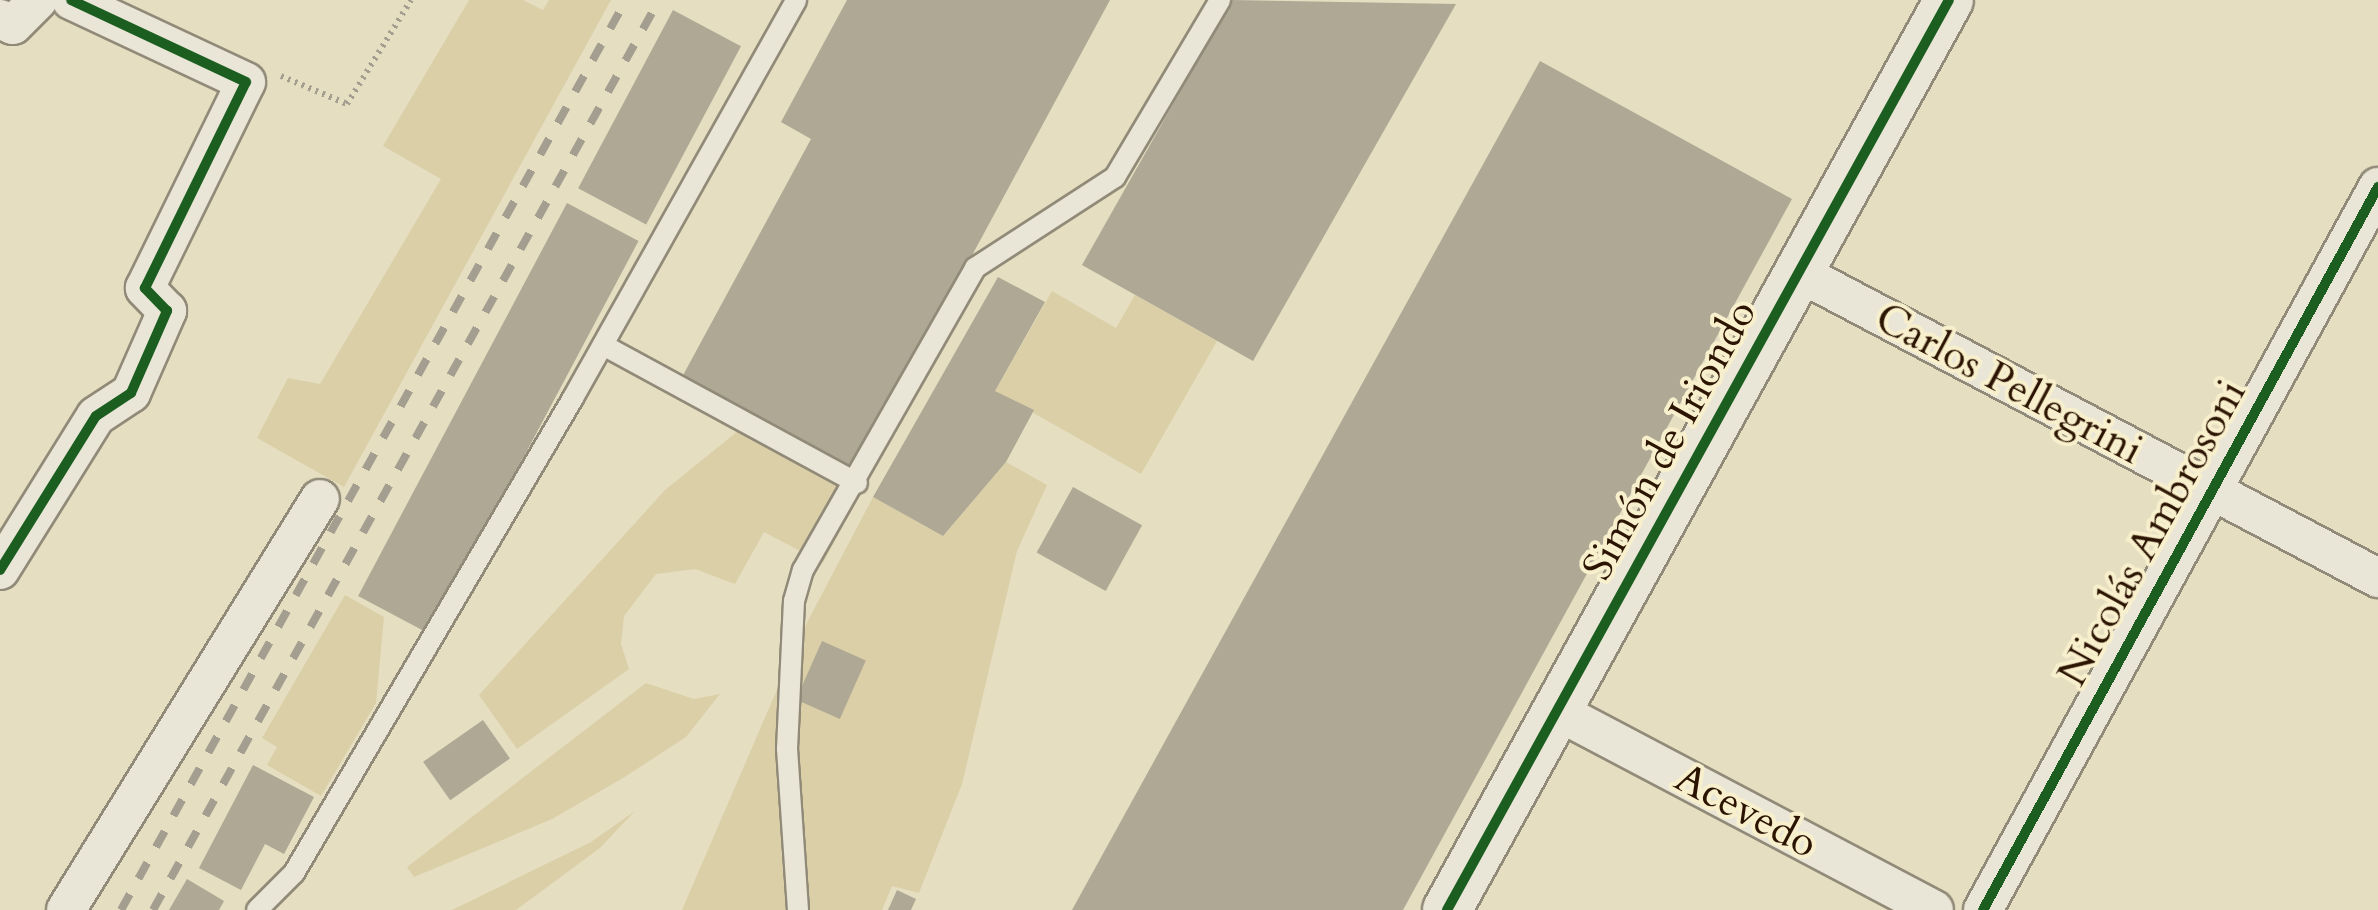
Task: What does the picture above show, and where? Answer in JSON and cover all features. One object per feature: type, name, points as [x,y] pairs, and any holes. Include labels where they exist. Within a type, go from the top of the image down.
[{"type":"street","points":[[0,19],[13,25],[38,0]]},
{"type":"street","points":[[0,570],[96,416],[131,393],[167,310],[144,288],[246,82],[72,0]]},
{"type":"street","name":"Simón de Iriondo","points":[[1446,910],[1949,0]]},
{"type":"street","name":"Nicolás Ambrosoni","points":[[1983,910],[2378,188]]},
{"type":"street","name":"Carlos Pellegrini","points":[[1800,273],[2378,578]]},
{"type":"street","points":[[66,910],[320,499]]},
{"type":"street","name":"Acevedo","points":[[1557,711],[1934,910]]},
{"type":"lane","points":[[257,910],[294,874],[603,345],[796,0]]},
{"type":"lane","points":[[798,910],[788,749],[794,600],[803,570],[857,483],[975,268],[1115,177],[1220,0]]},
{"type":"lane","points":[[603,345],[857,483]]},
{"type":"path","points":[[246,82],[276,74],[346,104],[411,0]]},
{"type":"shaded area","points":[[469,0],[523,0],[543,10],[549,0],[611,0],[344,487],[257,438],[288,378],[320,384],[441,179],[383,146]]},
{"type":"shaded area","points":[[1052,291],[1116,328],[1135,295],[1217,341],[1141,474],[995,391]]},
{"type":"shaded area","points":[[754,418],[867,481],[823,563],[764,532],[735,584],[695,569],[656,574],[624,616],[621,644],[629,669],[517,749],[479,695],[665,490]]},
{"type":"shaded area","points":[[1006,462],[1047,485],[1017,551],[962,784],[919,893],[892,886],[882,910],[682,910],[801,634],[873,497],[943,536]]},
{"type":"shaded area","points":[[345,595],[384,617],[376,703],[321,796],[267,765],[277,747],[262,738]]},
{"type":"shaded area","points":[[646,683],[694,699],[720,694],[686,737],[623,778],[552,819],[414,877],[407,867]]},
{"type":"shaded area","points":[[635,811],[600,848],[516,910],[452,910],[591,842]]},
{"type":"building","points":[[847,0],[1110,0],[855,472],[681,379],[811,139],[781,122]]},
{"type":"building","points":[[1232,0],[1456,4],[1253,361],[1082,265]]},
{"type":"building","points":[[673,10],[741,46],[646,225],[578,188]]},
{"type":"building","points":[[1540,61],[1792,199],[1403,910],[1072,910]]},
{"type":"building","points":[[567,203],[639,241],[430,634],[358,596]]},
{"type":"building","points":[[998,277],[1045,302],[995,391],[1034,410],[1006,462],[943,536],[873,497]]},
{"type":"building","points":[[1073,487],[1142,525],[1106,591],[1037,553]]},
{"type":"building","points":[[822,641],[866,661],[840,719],[796,699]]},
{"type":"building","points":[[483,720],[510,759],[450,800],[423,762]]},
{"type":"building","points":[[253,765],[314,797],[284,854],[265,844],[241,890],[199,868]]},
{"type":"building","points":[[187,879],[224,901],[219,910],[169,910]]},
{"type":"building","points":[[897,890],[916,899],[911,910],[888,910]]},
{"type":"railway","points":[[121,910],[626,0]]},
{"type":"railway","points":[[153,910],[659,0]]},
{"type":"cycle path","points":[[0,570],[96,416],[131,393],[167,311],[145,288],[246,82],[71,0]]},
{"type":"cycle path","points":[[1447,910],[1949,0]]},
{"type":"cycle path","points":[[1983,910],[2378,187]]}]
